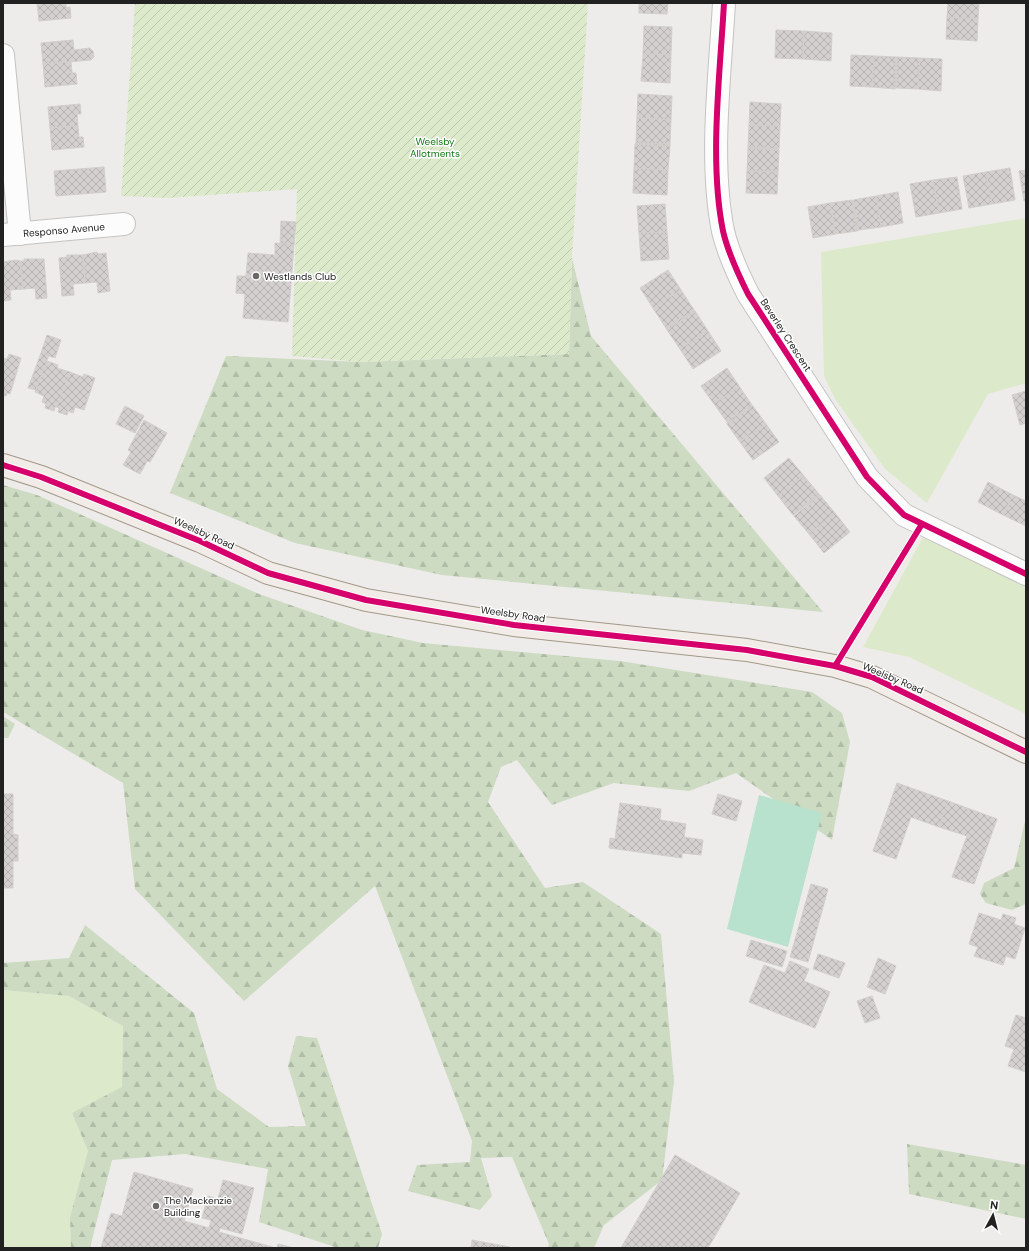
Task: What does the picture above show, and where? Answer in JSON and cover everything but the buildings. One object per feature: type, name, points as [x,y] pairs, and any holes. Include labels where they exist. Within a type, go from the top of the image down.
[{"type":"main road","name":"Weelsby Road","points":[[3,465],[41,477],[200,541],[268,573],[366,600],[514,626],[747,650],[834,666],[872,677],[1026,752]]},
{"type":"street","name":"Beverley Crescent","points":[[724,3],[717,129],[717,185],[723,232],[733,264],[748,294],[867,477],[904,514],[1026,574]]},
{"type":"street","points":[[3,55],[11,235]]},
{"type":"street","name":"Responso Avenue","points":[[11,235],[124,224]]},
{"type":"green space","name":"Weelsby Allotments","points":[[135,3],[588,3],[572,258],[569,354],[361,362],[292,356],[297,189],[168,198],[121,196]]},
{"type":"green space","points":[[1026,218],[1026,383],[988,394],[927,503],[885,469],[835,399],[824,376],[821,252]]},
{"type":"green space","points":[[572,258],[591,336],[823,612],[442,575],[295,543],[170,493],[226,356],[361,362],[569,354]]},
{"type":"green space","points":[[3,485],[37,495],[259,594],[362,630],[423,643],[620,661],[812,692],[842,713],[850,742],[832,840],[736,773],[689,791],[614,783],[552,805],[517,760],[501,767],[488,802],[545,888],[583,882],[661,934],[674,1082],[662,1180],[604,1225],[594,1248],[548,1248],[549,1244],[512,1157],[481,1158],[492,1196],[480,1210],[408,1191],[417,1165],[470,1162],[472,1141],[375,886],[244,1001],[135,889],[123,783],[3,712]]},
{"type":"green space","points":[[926,532],[1026,581],[1026,714],[909,657],[863,647]]},
{"type":"green space","points":[[3,716],[15,724],[8,738],[3,738]]},
{"type":"green space","points":[[759,795],[822,813],[788,947],[727,929]]},
{"type":"green space","points":[[1026,817],[1026,904],[1012,910],[986,903],[980,894],[984,883],[1014,868]]},
{"type":"green space","points":[[85,925],[194,1013],[217,1089],[269,1127],[306,1126],[288,1066],[296,1036],[317,1038],[382,1234],[378,1248],[338,1248],[259,1222],[268,1169],[185,1154],[112,1160],[90,1248],[71,1248],[70,1217],[88,1151],[72,1113],[122,1087],[123,1026],[69,996],[3,990],[3,963],[69,958]]},
{"type":"green space","points":[[3,990],[69,996],[123,1026],[122,1088],[72,1113],[88,1151],[70,1217],[71,1248],[3,1248]]},
{"type":"green space","points":[[907,1144],[1026,1165],[1026,1219],[909,1194]]},
{"type":"cycle path","points":[[724,3],[718,88],[716,147],[719,204],[723,231],[728,247],[748,294],[867,477],[904,515],[1026,574]]},
{"type":"cycle path","points":[[3,465],[41,477],[200,541],[268,573],[366,600],[514,625],[747,650],[835,666],[872,677],[1026,752]]},
{"type":"cycle path","points":[[835,666],[922,524]]},
{"type":"place","name":"Westlands Club","points":[[256,276]]},
{"type":"place","name":"The Mackenzie Building","points":[[156,1206]]}]
